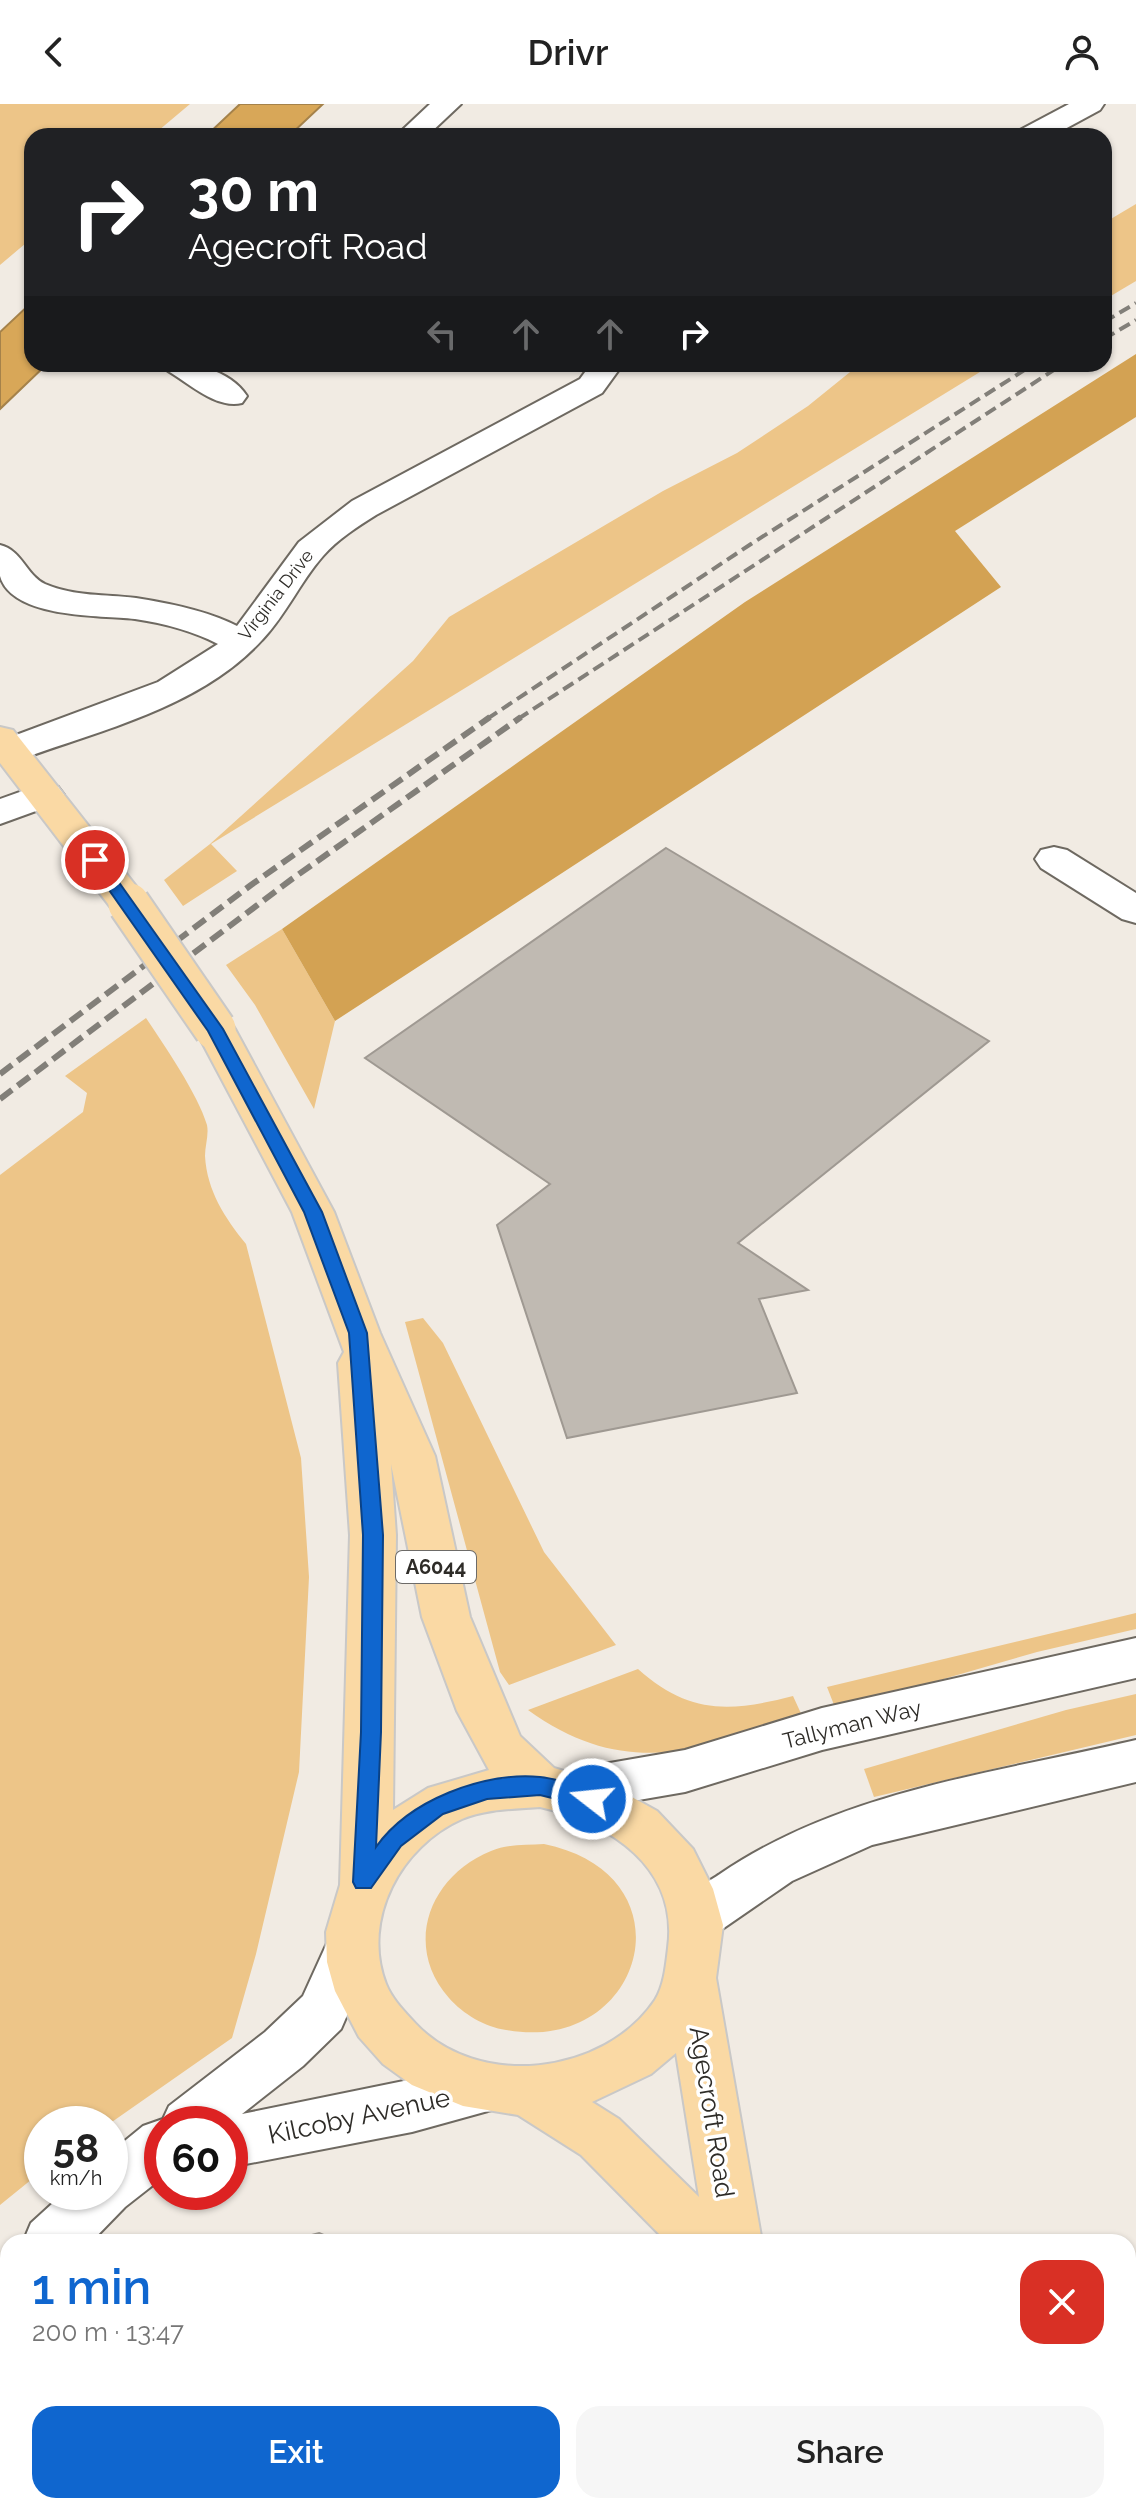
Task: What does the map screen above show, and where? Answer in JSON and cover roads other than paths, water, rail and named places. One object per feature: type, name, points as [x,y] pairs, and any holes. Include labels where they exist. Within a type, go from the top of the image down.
[{"type":"main road","name":"A6044","points":[[6,744],[129,904],[215,1029],[313,1212],[358,1333],[412,1456],[446,1617],[482,1711],[502,1751],[554,1788]]},
{"type":"main road","name":"A6044","points":[[358,1333],[373,1535],[371,1732],[364,1882]]},
{"type":"main road","points":[[554,1788],[616,1808],[654,1836],[682,1874],[697,1918],[691,1982],[673,2017],[646,2047],[612,2070],[571,2086],[508,2090],[451,2078],[418,2060],[390,2037],[370,2009],[356,1979],[351,1946],[353,1913],[364,1882],[393,1840],[435,1808],[486,1790],[554,1788]]},
{"type":"main road","name":"Agecroft Road","points":[[691,1982],[733,2234]]},
{"type":"main road","name":"Agecroft Road","points":[[508,2090],[600,2137],[698,2234]]},
{"type":"street","points":[[419,128],[447,104]]},
{"type":"street","points":[[1042,128],[1074,107]]},
{"type":"street","points":[[192,372],[231,396]]},
{"type":"street","name":"Virginia Drive","points":[[6,744],[178,684],[240,642],[312,548],[337,527],[364,508],[591,386],[601,372]]},
{"type":"street","points":[[0,555],[28,589],[69,605],[137,609],[210,626],[240,642]]},
{"type":"street","points":[[0,812],[45,795]]},
{"type":"street","points":[[1054,859],[1136,910]]},
{"type":"street","name":"Tallyman Way","points":[[554,1788],[685,1771],[822,1729],[1136,1658]]},
{"type":"street","points":[[697,1918],[774,1865],[864,1825],[1136,1761]]},
{"type":"street","points":[[211,2106],[284,2049],[322,2012],[351,1946]]},
{"type":"street","name":"Kilcoby Avenue","points":[[248,2139],[508,2090]]},
{"type":"street","points":[[59,2234],[85,2210]]},
{"type":"railway","points":[[1112,317],[1136,303]]},
{"type":"railway","points":[[1112,334],[1136,320]]},
{"type":"railway","points":[[490,717],[751,544],[1021,372]]},
{"type":"railway","points":[[520,718],[1051,372]]},
{"type":"railway","points":[[0,1074],[251,885],[490,717]]},
{"type":"railway","points":[[0,1099],[292,879],[520,718]]}]
